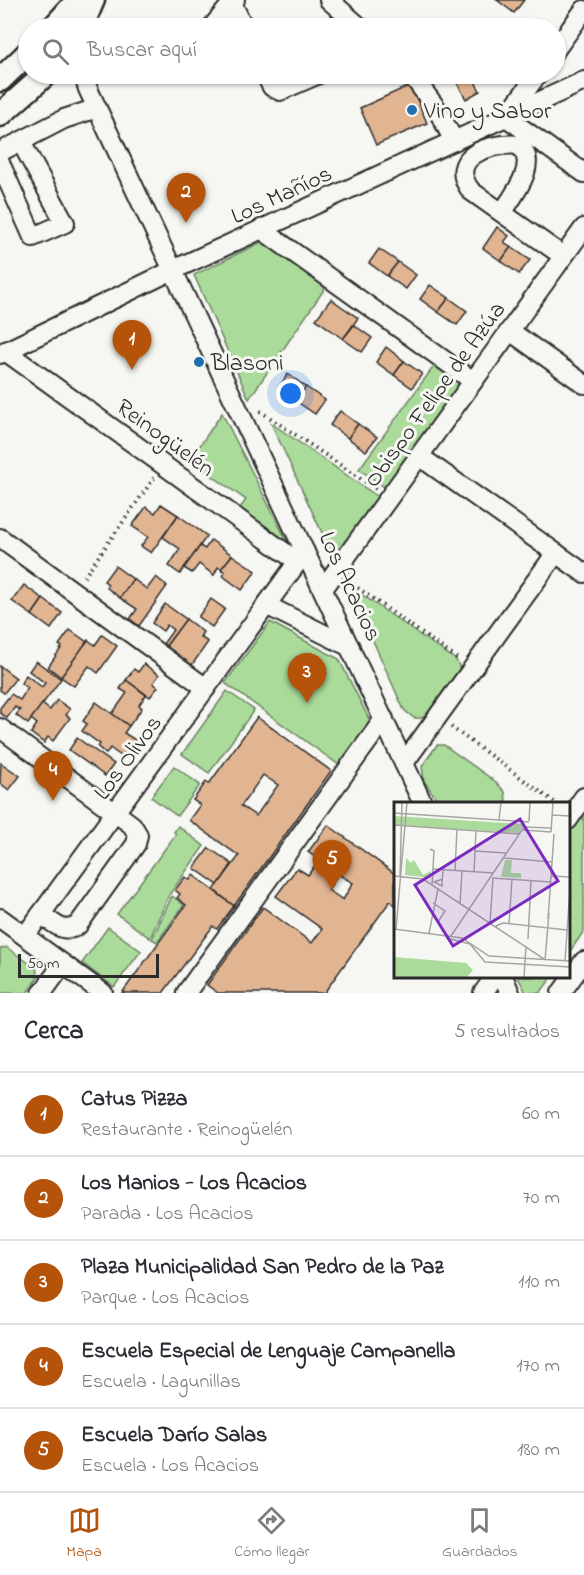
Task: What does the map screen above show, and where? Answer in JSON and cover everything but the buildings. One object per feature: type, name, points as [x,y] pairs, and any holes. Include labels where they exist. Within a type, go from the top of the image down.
[{"type":"main road","points":[[62,18],[78,0]]},
{"type":"main road","points":[[85,18],[93,0]]},
{"type":"main road","points":[[0,80],[18,63]]},
{"type":"main road","points":[[0,115],[35,84]]},
{"type":"street","points":[[329,0],[350,18]]},
{"type":"street","points":[[220,18],[233,2],[240,18]]},
{"type":"street","points":[[566,34],[584,10]]},
{"type":"street","name":"Los Mañíos","points":[[3,352],[173,270],[584,81]]},
{"type":"street","name":"Los Acacios","points":[[87,84],[302,557],[323,589],[422,802]]},
{"type":"street","points":[[270,84],[280,91],[296,84]]},
{"type":"street","points":[[418,84],[437,109],[454,141]]},
{"type":"street","points":[[531,84],[506,117],[528,142],[584,173]]},
{"type":"street","points":[[0,152],[64,119],[97,108]]},
{"type":"street","points":[[0,164],[33,237],[65,223],[21,142]]},
{"type":"street","points":[[528,142],[491,147],[472,155],[465,166],[464,179],[471,191],[563,256]]},
{"type":"street","points":[[502,213],[516,191],[527,165],[528,142]]},
{"type":"street","name":"Obispo Felipe de Azúa","points":[[323,589],[584,228]]},
{"type":"street","points":[[261,230],[473,381]]},
{"type":"street","points":[[510,331],[584,384]]},
{"type":"street","name":"Reinogüelén","points":[[3,352],[163,465],[302,557]]},
{"type":"street","points":[[419,456],[584,573]]},
{"type":"street","points":[[0,538],[206,688]]},
{"type":"street","points":[[404,763],[556,553]]},
{"type":"street","name":"Los Olivos","points":[[25,936],[302,557]]},
{"type":"street","points":[[266,605],[350,647]]},
{"type":"street","points":[[186,993],[384,719]]},
{"type":"street","points":[[0,728],[136,829],[138,840],[74,928],[65,930],[41,914]]},
{"type":"street","points":[[569,817],[584,797]]},
{"type":"street","points":[[0,918],[103,993]]},
{"type":"street","points":[[561,993],[584,961]]},
{"type":"street","points":[[42,993],[63,964]]},
{"type":"street","points":[[483,993],[494,978]]},
{"type":"street","points":[[504,978],[510,993]]},
{"type":"path","points":[[260,411],[389,498]]},
{"type":"path","points":[[74,591],[163,465]]},
{"type":"path","name":"Los Acacios","points":[[335,572],[472,669]]},
{"type":"path","points":[[438,717],[554,802]]},
{"type":"green space","points":[[266,240],[328,284],[249,399],[194,275]]},
{"type":"green space","points":[[437,362],[464,382],[387,489],[359,469]]},
{"type":"green space","points":[[222,413],[292,551],[237,512],[246,500],[190,460]]},
{"type":"green space","points":[[271,423],[381,499],[336,563]]},
{"type":"green space","points":[[348,585],[456,660],[460,668],[422,718],[414,718],[404,710]]},
{"type":"green space","points":[[270,622],[339,659],[371,723],[339,765],[225,683]]},
{"type":"green space","points":[[227,691],[254,710],[209,773],[182,754]]},
{"type":"green space","points":[[437,745],[444,745],[496,782],[505,792],[506,801],[439,802],[424,781],[422,766]]},
{"type":"green space","points":[[174,766],[200,785],[177,816],[151,797]]},
{"type":"green space","points":[[584,808],[584,931],[569,953],[569,830]]},
{"type":"green space","points":[[178,826],[204,846],[169,895],[150,938],[117,914],[176,834],[174,832]]},
{"type":"green space","points":[[172,896],[184,905],[157,942],[152,939]]},
{"type":"green space","points":[[108,927],[141,951],[114,987],[82,963]]},
{"type":"green space","points":[[6,947],[36,968],[38,977],[27,993],[0,993],[0,949]]},
{"type":"green space","points":[[518,978],[551,978],[540,993],[526,993]]},
{"type":"place","name":"Vino y Sabor","points":[[412,110]]},
{"type":"place","name":"Los Manios - Los Acacios","points":[[186,223]]},
{"type":"place","name":"Blasoni","points":[[199,362]]},
{"type":"place","name":"Catus Pizza","points":[[132,370]]},
{"type":"place","name":"Plaza Municipalidad San Pedro de la Paz","points":[[307,703]]},
{"type":"place","name":"Escuela Especial de Lenguaje Campanella","points":[[53,801]]},
{"type":"place","name":"Escuela Darío Salas","points":[[332,890]]}]
